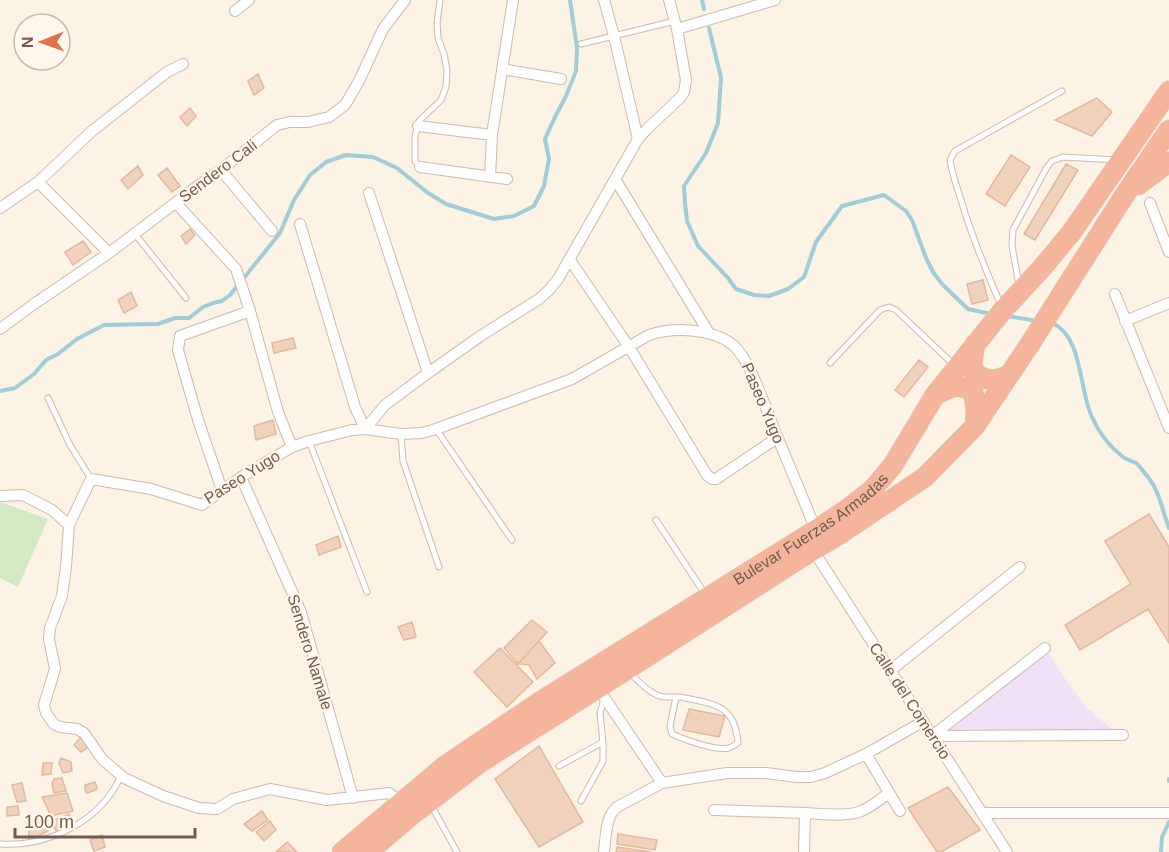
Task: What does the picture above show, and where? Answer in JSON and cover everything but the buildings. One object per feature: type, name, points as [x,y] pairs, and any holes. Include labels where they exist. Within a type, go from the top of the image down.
[{"type":"highway","name":"Bulevar Fuerzas Armadas","points":[[368,852],[412,813],[482,762],[601,693],[627,670],[814,540],[873,489],[893,465],[936,395],[975,344],[1071,233],[1169,91]]},
{"type":"highway","name":"Bulevar Fuerzas Armadas","points":[[342,852],[446,765],[541,701],[708,598],[814,540],[845,530],[925,477],[975,426],[1169,130]]},
{"type":"highway","points":[[1124,196],[1160,175],[1169,162]]},
{"type":"highway","points":[[975,344],[973,371],[989,380],[1001,379],[1010,374]]},
{"type":"highway","points":[[936,395],[957,386],[965,387],[973,392],[976,410],[975,426]]},
{"type":"street","points":[[235,11],[249,0]]},
{"type":"street","name":"Sendero Cali","points":[[0,328],[135,234],[277,125],[329,117],[345,105],[384,29],[405,0]]},
{"type":"street","points":[[490,177],[492,135],[513,0]]},
{"type":"street","points":[[604,0],[638,140]]},
{"type":"street","points":[[300,224],[355,407],[365,429],[385,405],[428,373],[539,299],[558,279],[638,140],[684,92],[686,80],[669,0]]},
{"type":"street","points":[[676,25],[742,5],[775,0]]},
{"type":"street","points":[[0,208],[38,182],[92,131],[167,72],[183,64]]},
{"type":"street","points":[[502,69],[561,79]]},
{"type":"street","points":[[418,126],[492,135]]},
{"type":"street","points":[[420,167],[507,179]]},
{"type":"street","points":[[221,170],[272,231]]},
{"type":"street","points":[[615,179],[709,333]]},
{"type":"street","points":[[38,182],[109,253]]},
{"type":"street","points":[[369,193],[428,373]]},
{"type":"street","points":[[1150,202],[1169,252]]},
{"type":"street","points":[[176,203],[236,270],[278,412],[292,447]]},
{"type":"street","points":[[570,260],[629,347],[706,475],[716,479],[777,438]]},
{"type":"street","points":[[1115,294],[1169,428]]},
{"type":"street","points":[[1125,321],[1169,303]]},
{"type":"street","points":[[222,490],[198,420],[178,350],[180,336],[250,311]]},
{"type":"street","name":"Paseo Yugo","points":[[91,480],[151,489],[202,505],[241,477],[292,447],[352,430],[365,429],[401,434],[422,433],[436,429],[572,379],[649,335],[683,330],[709,333],[724,339],[740,351],[777,438],[814,540]]},
{"type":"street","name":"Sendero Namale","points":[[241,477],[301,612],[353,798]]},
{"type":"street","points":[[91,480],[69,525],[62,596],[50,628],[49,639],[56,669],[45,705],[46,713],[54,724],[77,729],[84,733],[102,759],[121,775],[163,796],[200,808],[217,809],[233,799],[270,789],[327,800],[389,793],[401,802]]},
{"type":"street","points":[[0,496],[23,495],[52,510],[69,525]]},
{"type":"street","name":"Calle del Comercio","points":[[814,540],[922,722],[1007,852]]},
{"type":"street","points":[[891,670],[1020,567]]},
{"type":"street","points":[[932,736],[1045,648]]},
{"type":"street","points":[[601,693],[663,783]]},
{"type":"street","points":[[604,852],[612,811],[663,783],[737,773],[811,777],[866,754],[922,722]]},
{"type":"street","points":[[932,736],[1123,735]]},
{"type":"street","points":[[866,754],[900,812]]},
{"type":"street","points":[[714,810],[852,814],[871,806],[889,793]]},
{"type":"street","points":[[804,852],[805,813]]},
{"type":"street","points":[[983,813],[1169,813]]},
{"type":"lane","points":[[420,167],[415,161],[415,137],[419,121],[441,100],[446,87],[447,70],[437,31],[440,0]]},
{"type":"lane","points":[[581,45],[614,36],[676,25]]},
{"type":"lane","points":[[1003,310],[970,230],[950,160],[955,152],[1062,91]]},
{"type":"lane","points":[[1020,291],[1012,246],[1013,230],[1047,167],[1052,161],[1063,157],[1121,160]]},
{"type":"lane","points":[[135,234],[186,298]]},
{"type":"lane","points":[[830,363],[880,310],[889,307],[896,310],[957,368]]},
{"type":"lane","points":[[48,398],[70,445],[91,480]]},
{"type":"lane","points":[[436,429],[512,540]]},
{"type":"lane","points":[[401,434],[403,461],[439,567]]},
{"type":"lane","points":[[309,441],[367,592]]},
{"type":"lane","points":[[657,520],[708,598]]},
{"type":"lane","points":[[627,670],[661,697],[676,697],[715,705],[728,712],[737,729],[738,743],[731,748],[718,748],[682,739],[672,734],[670,726],[676,697]]},
{"type":"lane","points":[[581,801],[603,761],[601,693]]},
{"type":"lane","points":[[559,766],[603,742]]},
{"type":"lane","points":[[0,844],[34,842],[59,835],[73,828],[107,800],[117,786],[121,775]]},
{"type":"lane","points":[[429,801],[457,852]]},
{"type":"shaded area","points":[[1047,651],[1086,707],[1113,730],[945,732]]},
{"type":"green space","points":[[0,502],[48,519],[18,587],[0,578]]},
{"type":"waterway","points":[[243,279],[280,233],[294,200],[310,175],[326,162],[346,155],[373,157],[397,168],[446,204],[494,219],[514,216],[534,206],[544,186],[549,159],[545,139],[576,71],[577,48],[570,0]]},
{"type":"waterway","points":[[702,0],[704,9]]},
{"type":"waterway","points":[[709,28],[721,78],[718,123],[706,153],[684,186],[685,203],[687,221],[698,246],[736,289],[754,295],[769,296],[788,289],[804,277],[816,242],[842,206],[884,195],[906,211],[912,220],[926,258],[943,285],[968,309],[991,314]]},
{"type":"waterway","points":[[0,391],[15,388],[34,374],[46,360],[77,339],[104,325],[158,324],[175,318],[189,318],[203,307],[222,301],[238,285]]},
{"type":"waterway","points":[[1007,316],[1038,321]]},
{"type":"waterway","points":[[1052,323],[1070,340],[1079,365],[1088,406],[1098,429],[1114,449],[1136,463],[1148,477],[1158,495],[1169,528]]},
{"type":"waterway","points":[[1161,852],[1162,837],[1169,822]]}]
